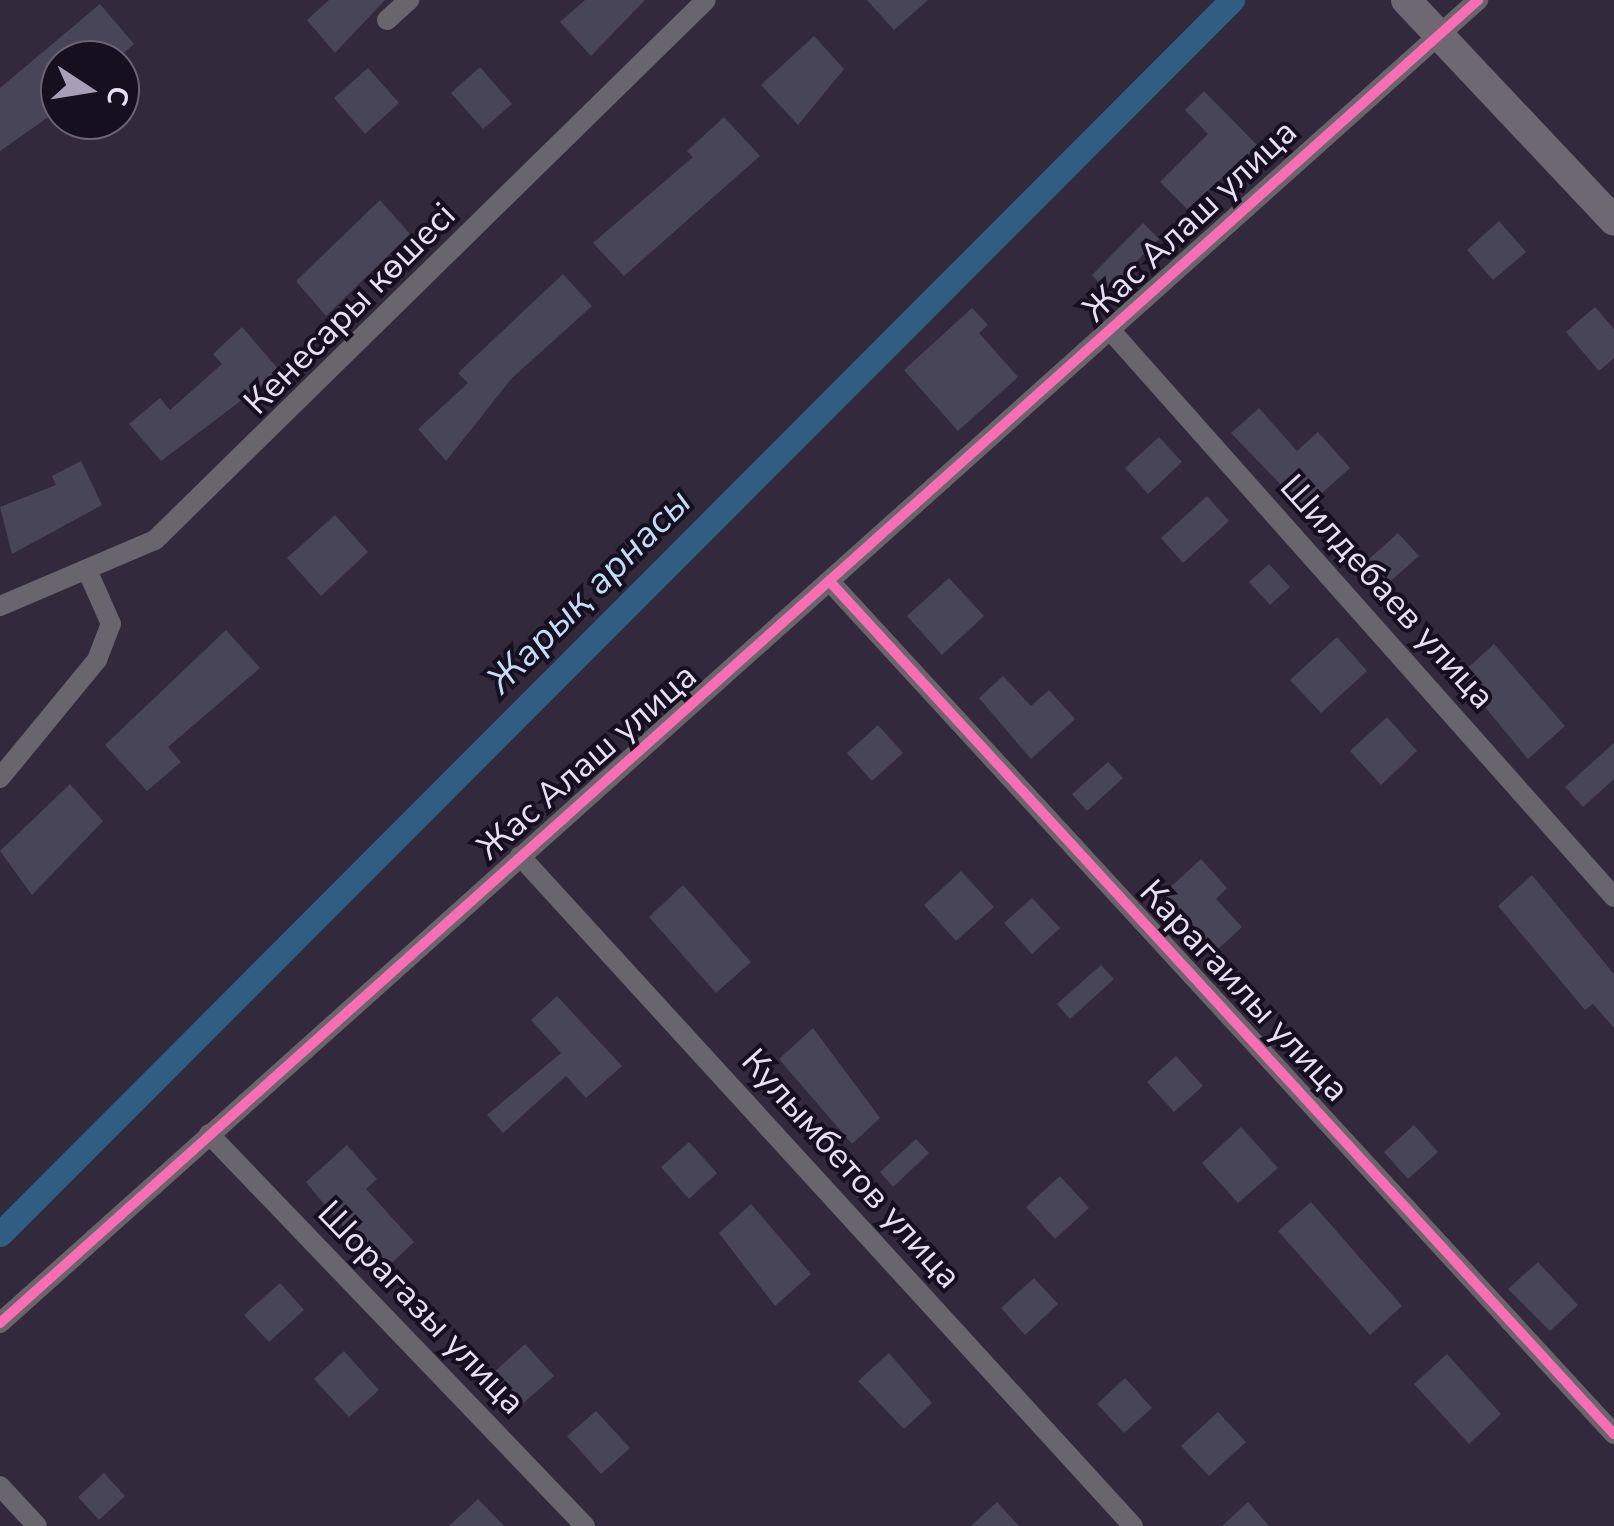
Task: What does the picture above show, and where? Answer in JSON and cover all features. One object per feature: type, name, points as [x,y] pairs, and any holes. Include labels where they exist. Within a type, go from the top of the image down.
[{"type":"main road","points":[[1406,0],[1614,221]]},
{"type":"street","points":[[387,20],[409,0]]},
{"type":"street","name":"Кенесары көшесі","points":[[0,606],[88,572],[154,540],[279,428],[706,0]]},
{"type":"street","name":"Жас Алаш улица","points":[[0,1324],[520,856],[832,585],[1436,32],[1478,0]]},
{"type":"street","name":"Шилдебаев улица","points":[[1111,331],[1614,897]]},
{"type":"street","points":[[0,778],[97,660],[110,624],[88,572]]},
{"type":"street","name":"Карагаилы улица","points":[[832,585],[1614,1434]]},
{"type":"street","name":"Кулымбетов улица","points":[[520,856],[1133,1526]]},
{"type":"street","name":"Шорагазы улица","points":[[210,1134],[585,1526]]},
{"type":"street","points":[[0,1486],[36,1526]]},
{"type":"building","points":[[329,0],[385,0],[335,53],[307,20]]},
{"type":"building","points":[[585,0],[645,0],[591,56],[560,22]]},
{"type":"building","points":[[867,0],[928,0],[894,30]]},
{"type":"building","points":[[100,4],[131,40],[57,40]]},
{"type":"building","points":[[814,36],[844,69],[798,125],[761,85]]},
{"type":"building","points":[[40,54],[40,123],[0,151],[0,88]]},
{"type":"building","points":[[480,67],[512,104],[483,129],[451,93]]},
{"type":"building","points":[[368,68],[399,103],[365,134],[334,98]]},
{"type":"building","points":[[1204,91],[1258,146],[1187,209],[1160,182],[1208,134],[1185,110]]},
{"type":"building","points":[[724,117],[760,156],[624,276],[593,243],[693,157],[687,151]]},
{"type":"building","points":[[380,200],[410,234],[326,316],[296,281]]},
{"type":"building","points":[[1499,221],[1526,252],[1493,280],[1467,250]]},
{"type":"building","points":[[1143,223],[1159,239],[1107,291],[1092,275]]},
{"type":"building","points":[[563,274],[592,306],[512,378],[446,461],[418,429],[468,383],[458,373]]},
{"type":"building","points":[[1595,307],[1614,329],[1614,358],[1599,371],[1566,332]]},
{"type":"building","points":[[972,308],[988,325],[979,333],[1018,377],[958,431],[904,370]]},
{"type":"building","points":[[242,327],[280,371],[161,461],[129,424],[160,398],[170,410],[222,364],[213,354]]},
{"type":"building","points":[[1259,408],[1297,451],[1318,432],[1350,468],[1304,509],[1231,433]]},
{"type":"building","points":[[1159,437],[1182,462],[1148,494],[1125,468]]},
{"type":"building","points":[[81,461],[102,505],[12,554],[0,507],[56,485],[52,476]]},
{"type":"building","points":[[1207,496],[1229,521],[1183,563],[1161,538]]},
{"type":"building","points":[[335,515],[368,552],[321,596],[287,558]]},
{"type":"building","points":[[1398,533],[1419,556],[1378,592],[1358,569]]},
{"type":"building","points":[[1269,564],[1290,587],[1270,605],[1249,582]]},
{"type":"building","points":[[949,578],[984,616],[942,655],[907,616]]},
{"type":"building","points":[[226,630],[260,668],[168,747],[181,762],[147,791],[105,745]]},
{"type":"building","points":[[1337,637],[1367,671],[1321,713],[1290,680]]},
{"type":"building","points":[[1494,644],[1565,726],[1528,759],[1459,676]]},
{"type":"building","points":[[1003,676],[1031,706],[1049,690],[1075,719],[1031,759],[979,698]]},
{"type":"building","points":[[1387,717],[1417,751],[1381,785],[1350,751]]},
{"type":"building","points":[[878,725],[903,753],[872,781],[847,753]]},
{"type":"building","points":[[1614,743],[1614,779],[1583,807],[1565,787]]},
{"type":"building","points":[[1108,762],[1123,778],[1087,811],[1072,794]]},
{"type":"building","points":[[70,784],[103,821],[32,895],[0,851]]},
{"type":"building","points":[[1201,859],[1227,888],[1216,899],[1242,927],[1216,951],[1164,893]]},
{"type":"building","points":[[961,871],[994,907],[956,941],[924,905]]},
{"type":"building","points":[[1532,875],[1614,974],[1614,1028],[1593,1004],[1585,1010],[1498,906]]},
{"type":"building","points":[[683,885],[751,962],[716,993],[649,917]]},
{"type":"building","points":[[1032,898],[1060,928],[1032,954],[1004,923]]},
{"type":"building","points":[[1101,965],[1114,979],[1070,1019],[1057,1004]]},
{"type":"building","points":[[557,996],[622,1066],[586,1098],[566,1076],[503,1133],[487,1115],[561,1053],[531,1020]]},
{"type":"building","points":[[813,1028],[880,1118],[852,1144],[779,1059]]},
{"type":"building","points":[[1176,1056],[1203,1086],[1174,1112],[1147,1082]]},
{"type":"building","points":[[1414,1125],[1438,1152],[1408,1179],[1384,1152]]},
{"type":"building","points":[[1241,1127],[1278,1168],[1238,1203],[1202,1163]]},
{"type":"building","points":[[916,1139],[929,1153],[893,1187],[880,1172]]},
{"type":"building","points":[[689,1142],[717,1173],[689,1199],[661,1167]]},
{"type":"building","points":[[347,1145],[377,1179],[366,1189],[414,1242],[381,1273],[306,1182]]},
{"type":"building","points":[[1060,1176],[1089,1208],[1055,1239],[1026,1207]]},
{"type":"building","points":[[1311,1202],[1402,1306],[1370,1335],[1278,1231]]},
{"type":"building","points":[[751,1204],[811,1274],[775,1306],[719,1233]]},
{"type":"building","points":[[1538,1262],[1578,1305],[1550,1331],[1508,1289]]},
{"type":"building","points":[[1034,1278],[1058,1304],[1025,1335],[1001,1308]]},
{"type":"building","points":[[280,1283],[304,1310],[269,1342],[244,1315]]},
{"type":"building","points":[[525,1344],[554,1376],[520,1406],[492,1374]]},
{"type":"building","points":[[344,1351],[379,1390],[349,1417],[314,1379]]},
{"type":"building","points":[[889,1353],[932,1403],[904,1429],[858,1381]]},
{"type":"building","points":[[1447,1354],[1501,1414],[1469,1444],[1414,1384]]},
{"type":"building","points":[[1125,1378],[1152,1408],[1124,1433],[1097,1404]]},
{"type":"building","points":[[596,1411],[630,1448],[601,1474],[567,1436]]},
{"type":"building","points":[[1218,1412],[1246,1442],[1209,1476],[1181,1446]]},
{"type":"building","points":[[104,1473],[125,1496],[99,1520],[78,1497]]},
{"type":"building","points":[[478,1499],[504,1526],[449,1526]]},
{"type":"building","points":[[997,1502],[1019,1526],[971,1526]]},
{"type":"building","points":[[1248,1502],[1269,1526],[1222,1526]]},
{"type":"waterway","name":"Жарық арнасы","points":[[0,1234],[1232,0]]},
{"type":"cycle path","points":[[0,1323],[1478,0]]},
{"type":"cycle path","points":[[833,585],[1614,1434]]}]
